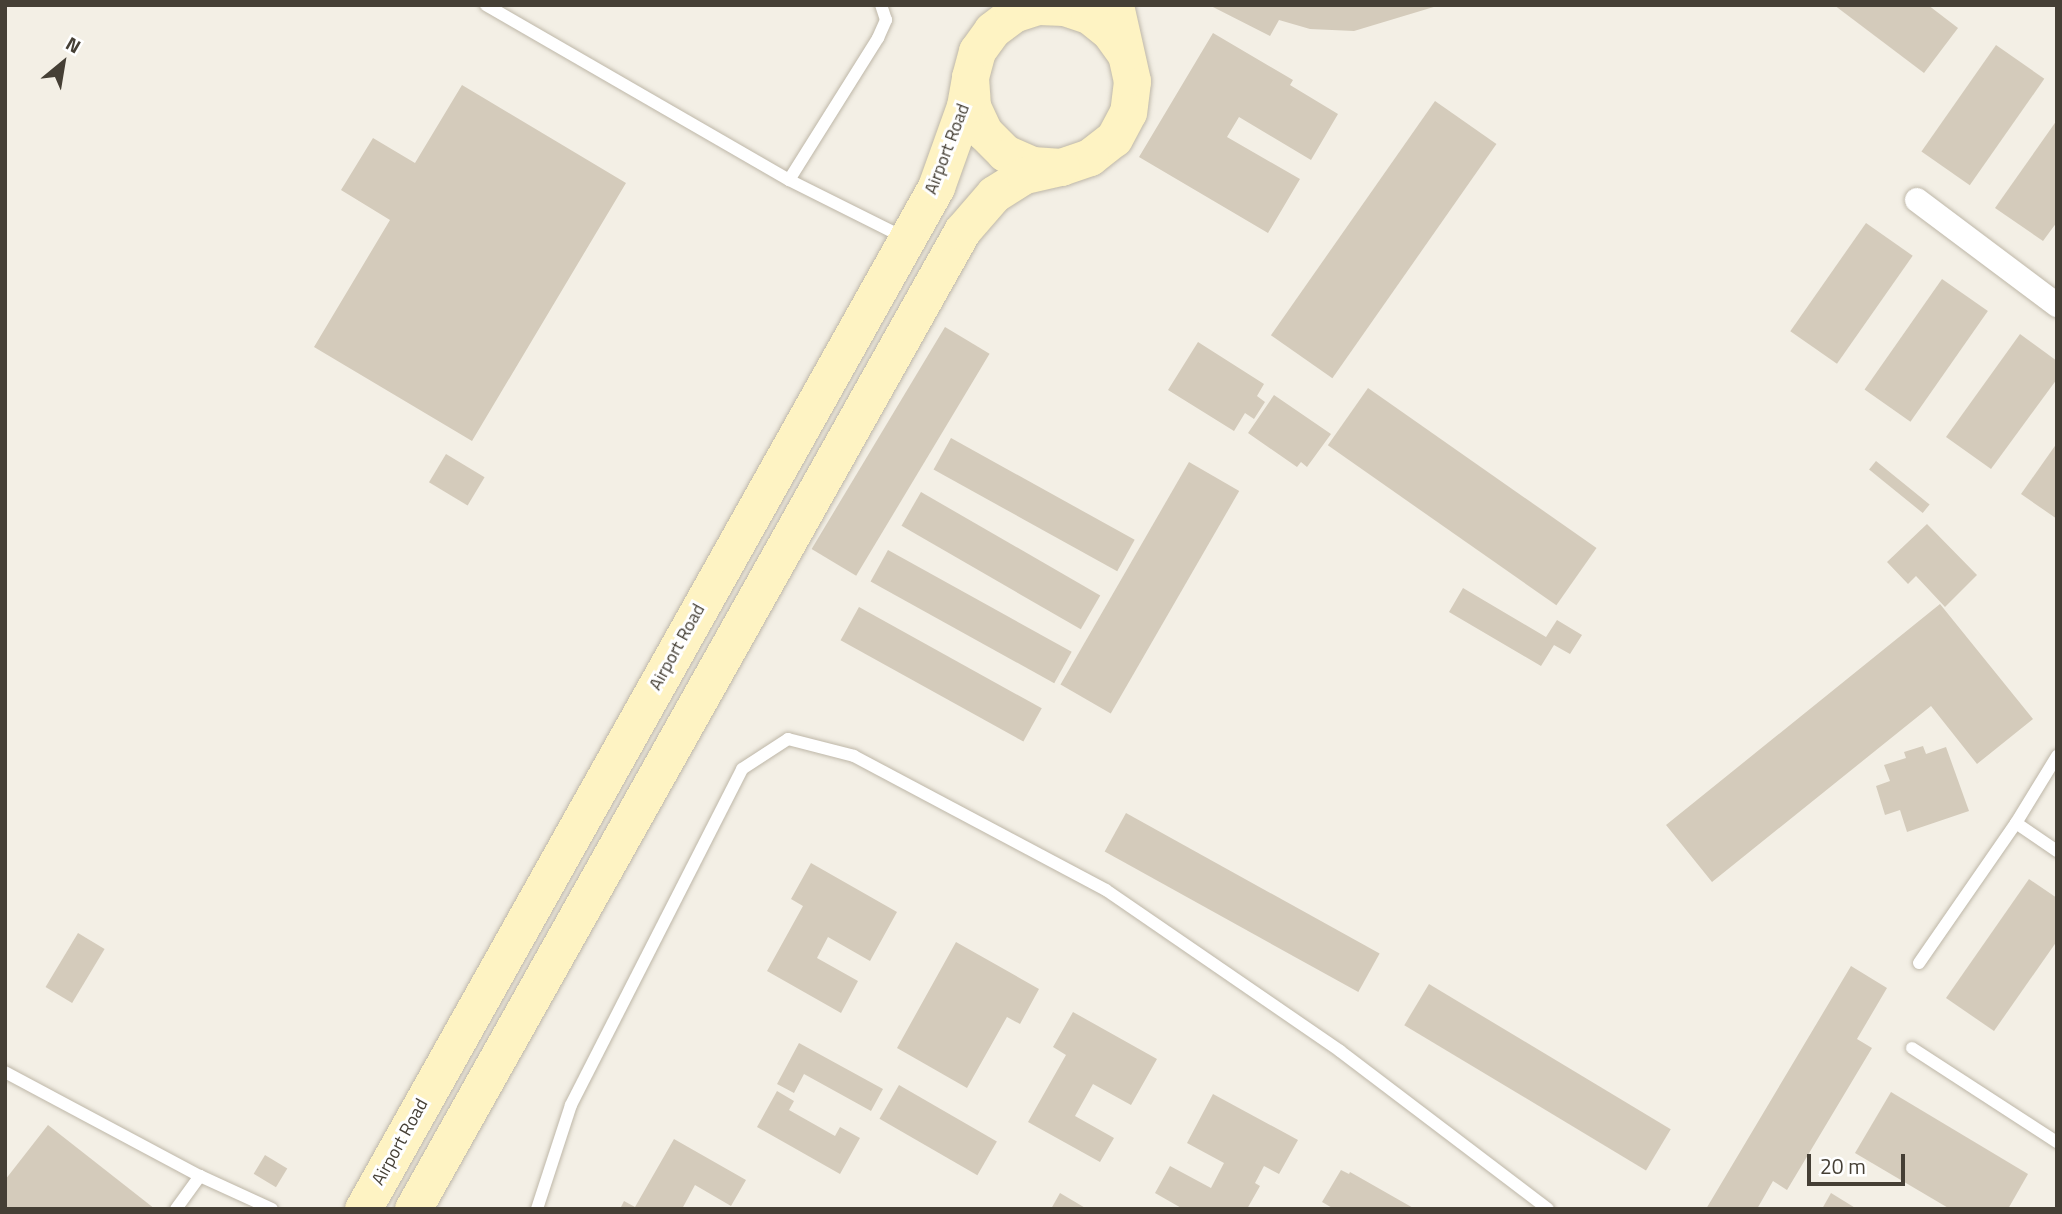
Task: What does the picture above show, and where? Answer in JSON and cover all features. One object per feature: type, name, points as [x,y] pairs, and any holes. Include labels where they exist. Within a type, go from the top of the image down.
[{"type":"main road","points":[[413,1209],[962,230],[994,194],[1025,175],[1090,157],[1114,138],[1128,111],[1132,81],[1115,5]]},
{"type":"main road","points":[[1061,167],[1032,165],[1005,153],[985,132],[972,106],[970,77],[977,51],[992,30],[1018,10],[1038,6],[1064,7],[1089,15],[1109,31],[1124,52]]},
{"type":"main road","name":"Airport Road","points":[[363,1209],[936,187],[965,106],[970,77]]},
{"type":"street","points":[[1917,200],[2057,306]]},
{"type":"lane","points":[[486,5],[789,180],[907,239]]},
{"type":"lane","points":[[789,180],[878,38],[887,20],[881,5]]},
{"type":"lane","points":[[537,1209],[572,1105],[742,769],[788,739],[854,757],[1106,891],[1340,1051],[1548,1209]]},
{"type":"lane","points":[[1919,963],[2016,823],[2057,756]]},
{"type":"lane","points":[[2016,823],[2057,851]]},
{"type":"lane","points":[[1912,1048],[2057,1142]]},
{"type":"lane","points":[[5,1072],[200,1176],[272,1209]]},
{"type":"lane","points":[[176,1209],[200,1176]]},
{"type":"building","points":[[1209,5],[1437,6],[1354,31],[1310,29],[1279,20],[1270,36]]},
{"type":"building","points":[[1834,5],[1928,5],[1958,28],[1924,73]]},
{"type":"building","points":[[1213,33],[1293,80],[1290,85],[1338,114],[1311,160],[1239,117],[1227,137],[1300,179],[1268,233],[1139,157]]},
{"type":"building","points":[[1996,45],[2044,79],[1970,185],[1921,151]]},
{"type":"building","points":[[462,85],[626,183],[472,441],[314,347],[390,220],[341,190],[373,138],[415,163]]},
{"type":"building","points":[[1435,101],[1496,144],[1332,378],[1271,335]]},
{"type":"building","points":[[2057,120],[2057,222],[2043,241],[1995,208]]},
{"type":"building","points":[[1866,223],[1913,256],[1837,364],[1790,331]]},
{"type":"building","points":[[1942,279],[1988,311],[1910,422],[1865,390]]},
{"type":"building","points":[[945,327],[990,354],[856,576],[812,549]]},
{"type":"building","points":[[2020,334],[2057,361],[2057,379],[1991,469],[1946,437]]},
{"type":"building","points":[[1198,342],[1264,384],[1257,396],[1265,402],[1254,419],[1245,413],[1234,431],[1168,390]]},
{"type":"building","points":[[1368,388],[1597,548],[1556,605],[1328,445]]},
{"type":"building","points":[[1274,395],[1331,434],[1307,467],[1301,462],[1297,467],[1248,433]]},
{"type":"building","points":[[951,438],[1135,540],[1117,571],[934,469]]},
{"type":"building","points":[[2057,443],[2057,519],[2021,494]]},
{"type":"building","points":[[446,454],[485,477],[468,505],[429,482]]},
{"type":"building","points":[[1876,461],[1930,504],[1923,513],[1869,470]]},
{"type":"building","points":[[1189,462],[1239,491],[1111,714],[1060,685]]},
{"type":"building","points":[[921,492],[1100,596],[1081,629],[902,526]]},
{"type":"building","points":[[1927,524],[1977,575],[1945,607],[1916,576],[1908,584],[1887,562]]},
{"type":"building","points":[[888,550],[1072,652],[1054,683],[871,581]]},
{"type":"building","points":[[1463,588],[1546,637],[1557,620],[1582,635],[1570,654],[1554,645],[1541,666],[1449,612]]},
{"type":"building","points":[[1940,604],[2033,719],[1977,764],[1931,706],[1712,882],[1666,825]]},
{"type":"building","points":[[859,607],[1042,708],[1023,742],[841,640]]},
{"type":"building","points":[[1923,746],[1926,754],[1946,747],[1969,811],[1907,832],[1900,810],[1885,815],[1876,786],[1890,781],[1884,765],[1906,758],[1904,752]]},
{"type":"building","points":[[1126,813],[1380,954],[1358,992],[1105,851]]},
{"type":"building","points":[[811,863],[897,912],[870,961],[828,937],[817,958],[858,981],[841,1013],[767,971],[803,906],[791,899]]},
{"type":"building","points":[[2029,879],[2057,898],[2057,941],[1994,1031],[1946,998]]},
{"type":"building","points":[[78,933],[105,949],[72,1003],[46,987]]},
{"type":"building","points":[[956,942],[1039,989],[1020,1024],[1007,1017],[967,1088],[897,1048]]},
{"type":"building","points":[[1851,966],[1887,988],[1857,1039],[1872,1048],[1787,1190],[1773,1181],[1757,1209],[1706,1209]]},
{"type":"building","points":[[1429,984],[1671,1129],[1646,1170],[1404,1025]]},
{"type":"building","points":[[1073,1012],[1157,1059],[1131,1105],[1093,1084],[1075,1116],[1114,1138],[1100,1162],[1028,1122],[1066,1055],[1053,1047]]},
{"type":"building","points":[[799,1043],[883,1089],[871,1111],[804,1074],[794,1093],[777,1084]]},
{"type":"building","points":[[899,1085],[997,1142],[977,1175],[880,1119]]},
{"type":"building","points":[[777,1091],[794,1101],[789,1110],[835,1136],[840,1127],[860,1138],[840,1174],[757,1127]]},
{"type":"building","points":[[1891,1092],[2028,1174],[2008,1209],[1950,1209],[1855,1153]]},
{"type":"building","points":[[1213,1094],[1298,1140],[1279,1174],[1264,1166],[1255,1183],[1260,1186],[1247,1209],[1183,1209],[1155,1193],[1170,1166],[1211,1188],[1224,1163],[1187,1143]]},
{"type":"building","points":[[48,1125],[155,1209],[5,1209],[5,1180]]},
{"type":"building","points":[[674,1139],[746,1180],[731,1206],[695,1185],[682,1209],[620,1209],[624,1201],[635,1207]]},
{"type":"building","points":[[265,1155],[287,1168],[276,1187],[254,1174]]},
{"type":"building","points":[[1341,1170],[1349,1174],[1350,1172],[1415,1209],[1334,1209],[1322,1202]]},
{"type":"building","points":[[1060,1193],[1087,1209],[1051,1209]]},
{"type":"building","points":[[1831,1193],[1857,1209],[1822,1209]]}]
